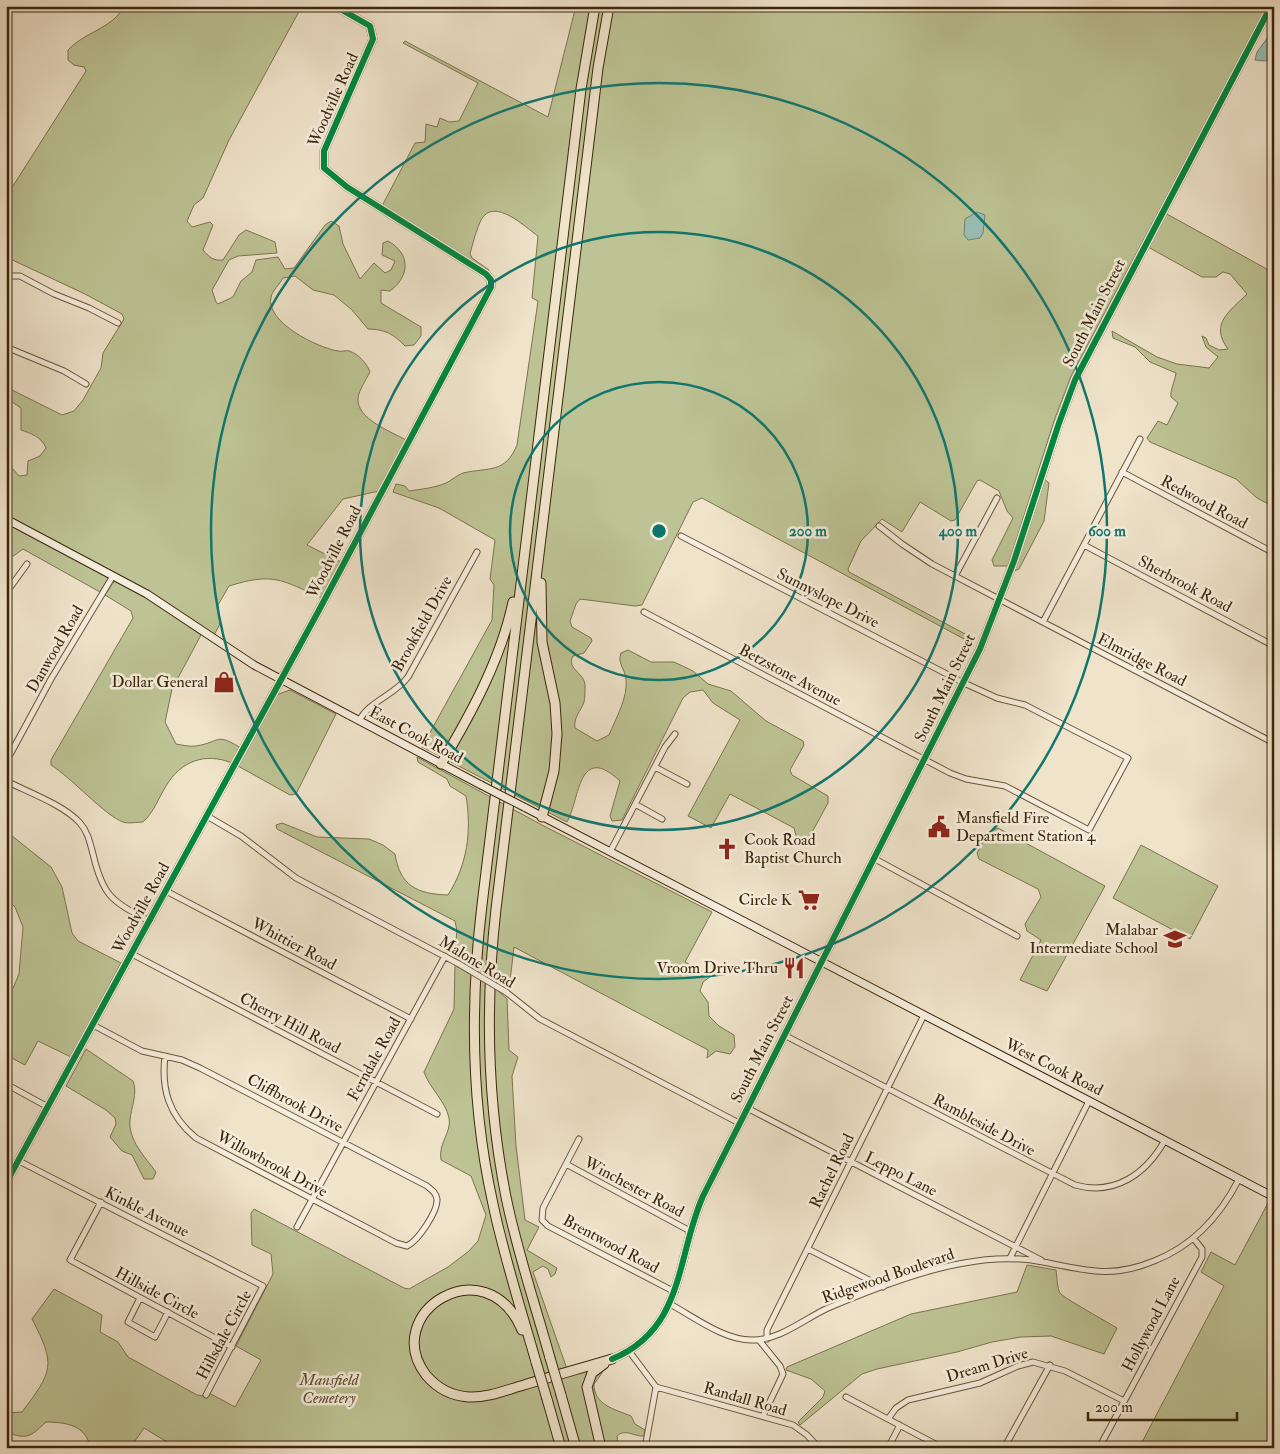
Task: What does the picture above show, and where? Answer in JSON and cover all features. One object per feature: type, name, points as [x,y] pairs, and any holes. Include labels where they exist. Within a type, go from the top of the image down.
[{"type":"highway","points":[[561,1448],[501,1239],[488,1178],[479,1114],[474,1032],[479,928],[582,82],[595,6]]},
{"type":"highway","points":[[576,1448],[513,1227],[503,1183],[493,1109],[488,1031],[492,938],[598,68],[609,6]]},
{"type":"highway","points":[[542,817],[554,771],[557,740],[555,703],[542,642],[540,608],[549,474]]},
{"type":"highway","points":[[441,764],[486,680],[499,650],[511,612],[526,538]]},
{"type":"highway","points":[[536,1362],[513,1313],[501,1300],[483,1291],[466,1290],[444,1296],[427,1310],[417,1330],[417,1354],[424,1372],[437,1386],[460,1396],[489,1395],[612,1359]]},
{"type":"highway","points":[[601,1448],[588,1396],[588,1383],[596,1369],[612,1359]]},
{"type":"street","name":"Woodville Road","points":[[6,1183],[281,680],[492,284],[486,274],[346,187],[324,168],[324,151],[373,39],[370,26],[334,6]]},
{"type":"street","name":"South Main Street","points":[[612,1359],[630,1351],[648,1336],[670,1304],[675,1292],[690,1231],[703,1196],[964,683],[1000,600],[1075,380],[1271,6]]},
{"type":"street","points":[[6,276],[20,276],[54,294],[90,308],[118,323]]},
{"type":"street","points":[[6,347],[64,371],[86,384]]},
{"type":"street","points":[[1043,622],[1140,439]]},
{"type":"street","name":"Redwood Road","points":[[1122,472],[1274,553]]},
{"type":"street","points":[[955,576],[997,498]]},
{"type":"street","name":"East Cook Road","points":[[6,519],[160,602],[241,658],[281,680],[821,963]]},
{"type":"street","name":"Elmridge Road","points":[[879,526],[918,556],[1274,742]]},
{"type":"street","name":"Sunnyslope Drive","points":[[681,536],[964,683],[997,698],[1030,707],[1128,758],[1089,830]]},
{"type":"street","name":"Sherbrook Road","points":[[1084,545],[1274,646]]},
{"type":"street","name":"Brookfield Drive","points":[[358,720],[365,711],[396,690],[408,677],[477,552]]},
{"type":"street","points":[[6,593],[27,564]]},
{"type":"street","name":"Danwood Road","points":[[6,762],[51,679],[112,576]]},
{"type":"street","name":"Betzstone Avenue","points":[[644,612],[959,777],[1005,786],[1089,830]]},
{"type":"street","points":[[610,852],[675,734]]},
{"type":"street","points":[[655,768],[688,784]]},
{"type":"street","points":[[6,781],[64,811],[79,822],[88,836],[100,880],[108,895],[121,905],[150,921]]},
{"type":"street","points":[[635,804],[662,819]]},
{"type":"street","name":"Malone Road","points":[[206,816],[241,836],[296,878],[459,964],[506,992],[540,1019],[739,1123]]},
{"type":"street","points":[[875,859],[1017,936]]},
{"type":"street","name":"Whittier Road","points":[[166,891],[411,1019]]},
{"type":"street","name":"Cherry Hill Road","points":[[132,954],[437,1114]]},
{"type":"street","name":"Ferndale Road","points":[[297,1227],[445,956]]},
{"type":"street","name":"West Cook Road","points":[[821,963],[1274,1197]]},
{"type":"street","name":"Rachel Road","points":[[767,1339],[767,1330],[924,1015]]},
{"type":"street","name":"Cliffbrook Drive","points":[[93,1025],[135,1048],[182,1060],[200,1068],[427,1186],[435,1193],[436,1208],[418,1239]]},
{"type":"street","name":"Rambleside Drive","points":[[784,1035],[1075,1185],[1089,1188],[1121,1183],[1145,1168],[1165,1140]]},
{"type":"street","name":"Willowbrook Drive","points":[[165,1056],[163,1073],[166,1095],[173,1112],[184,1127],[204,1142],[402,1246],[413,1244],[418,1239]]},
{"type":"street","points":[[6,1084],[48,1107]]},
{"type":"street","points":[[1010,1258],[1014,1246],[1089,1101]]},
{"type":"street","name":"Leppo Lane","points":[[747,1108],[1043,1262]]},
{"type":"street","points":[[566,1164],[579,1139]]},
{"type":"street","name":"Kinkle Avenue","points":[[19,1161],[263,1286]]},
{"type":"street","name":"Winchester Road","points":[[566,1164],[690,1231]]},
{"type":"street","name":"Brentwood Road","points":[[566,1164],[540,1214],[542,1220],[548,1226],[675,1292]]},
{"type":"street","name":"Ridgewood Boulevard","points":[[670,1304],[733,1337],[759,1340],[767,1339],[823,1311],[883,1287],[962,1263],[1010,1258],[1043,1262],[1086,1271],[1113,1271],[1154,1261],[1194,1239],[1220,1209],[1239,1179]]},
{"type":"street","name":"Hillside Circle","points":[[101,1202],[70,1257],[71,1261],[232,1346]]},
{"type":"street","name":"Hollywood Lane","points":[[1099,1448],[1202,1257],[1202,1248],[1194,1239]]},
{"type":"street","points":[[808,1248],[883,1287]]},
{"type":"street","name":"Hillsdale Circle","points":[[206,1395],[263,1286]]},
{"type":"street","points":[[140,1298],[128,1322],[155,1337],[168,1312]]},
{"type":"street","points":[[759,1340],[780,1366],[783,1374],[763,1416]]},
{"type":"street","points":[[630,1351],[656,1387],[645,1448]]},
{"type":"street","name":"Dream Drive","points":[[888,1419],[896,1408],[912,1399],[980,1384],[1027,1363],[1050,1365],[1124,1401]]},
{"type":"street","points":[[1004,1448],[1050,1365]]},
{"type":"street","name":"Randall Road","points":[[656,1387],[792,1425],[807,1435],[819,1448]]},
{"type":"street","points":[[846,1397],[944,1448]]},
{"type":"street","points":[[888,1448],[900,1425]]},
{"type":"green space","points":[[125,6],[302,6],[229,140],[203,198],[194,205],[187,221],[192,227],[210,222],[213,225],[203,250],[209,257],[216,260],[223,260],[239,235],[246,230],[275,242],[277,253],[238,256],[229,260],[212,290],[216,302],[218,304],[233,297],[241,281],[252,272],[256,260],[278,257],[285,269],[294,268],[325,225],[331,221],[339,226],[343,244],[360,279],[374,263],[385,273],[391,270],[395,261],[382,255],[383,243],[388,241],[396,246],[404,259],[404,272],[397,285],[390,291],[381,290],[381,303],[421,327],[421,336],[414,345],[405,346],[388,333],[368,329],[352,310],[334,295],[313,290],[295,276],[283,278],[274,290],[271,297],[271,306],[276,316],[284,324],[318,345],[338,351],[349,351],[356,354],[362,360],[370,372],[361,388],[358,398],[359,406],[376,424],[406,440],[379,491],[343,499],[307,545],[341,562],[322,598],[277,580],[257,579],[229,586],[218,605],[220,624],[214,635],[151,593],[6,515],[8,470],[13,469],[19,476],[27,475],[28,461],[40,456],[46,448],[39,438],[21,430],[21,408],[6,398],[6,387],[62,415],[74,411],[83,400],[101,368],[103,353],[124,319],[122,314],[85,294],[6,257],[6,197],[86,71],[84,67],[74,65],[68,60],[68,50],[82,38],[112,20]]},
{"type":"green space","points":[[576,6],[1268,6],[1071,376],[1054,421],[1008,566],[994,566],[992,560],[1013,518],[1007,511],[999,491],[980,480],[977,481],[955,520],[951,521],[920,502],[902,532],[882,519],[861,541],[848,569],[849,572],[967,635],[969,639],[966,640],[702,498],[693,502],[642,605],[635,606],[580,599],[576,604],[570,621],[572,627],[591,638],[592,641],[584,653],[573,656],[572,661],[572,665],[582,677],[585,686],[584,702],[576,718],[575,728],[597,741],[609,735],[621,708],[625,693],[626,679],[620,660],[621,653],[628,650],[651,662],[674,662],[693,671],[708,684],[731,691],[766,721],[803,741],[804,745],[790,770],[792,775],[828,796],[828,803],[804,847],[798,843],[794,828],[730,794],[711,828],[688,816],[740,720],[713,703],[703,690],[690,692],[683,698],[622,820],[612,821],[610,816],[620,781],[606,771],[596,768],[588,771],[578,789],[567,822],[422,747],[492,620],[494,585],[490,579],[495,540],[439,508],[393,492],[396,484],[405,486],[409,491],[428,488],[446,483],[463,473],[495,468],[507,461],[512,454],[517,445],[538,301],[532,298],[538,236],[502,212],[494,211],[487,213],[479,224],[470,254],[472,258],[489,270],[488,272],[382,206],[415,143],[425,142],[426,124],[437,127],[440,118],[449,122],[459,121],[478,83],[403,43],[405,41],[548,117]]},
{"type":"green space","points":[[1165,213],[1274,273],[1274,507],[1257,498],[1236,479],[1150,442],[1147,438],[1158,421],[1167,425],[1178,403],[1171,397],[1176,373],[1150,362],[1135,347],[1113,338],[1112,331],[1157,357],[1177,364],[1209,368],[1218,357],[1206,347],[1202,336],[1206,338],[1209,345],[1219,350],[1228,349],[1223,340],[1221,325],[1229,312],[1247,294],[1230,274],[1223,272],[1216,277],[1202,277],[1148,247]]},
{"type":"green space","points":[[1043,478],[1049,483],[1044,521],[1019,569],[1014,571]]},
{"type":"green space","points":[[6,523],[109,577],[100,592],[23,549],[12,557],[6,557]]},
{"type":"green space","points":[[115,580],[157,604],[201,635],[172,689],[165,722],[176,744],[194,746],[222,739],[241,748],[232,763],[212,758],[203,759],[194,761],[179,770],[172,777],[153,810],[143,822],[125,823],[115,818],[51,765],[51,760],[133,618],[131,611],[105,595]]},
{"type":"green space","points":[[290,690],[336,714],[296,794],[290,795],[238,766],[276,695]]},
{"type":"green space","points":[[417,757],[542,825],[712,912],[685,962],[711,976],[703,982],[700,991],[708,1002],[709,1016],[719,1026],[734,1035],[735,1047],[730,1054],[716,1051],[707,1058],[708,1050],[514,947],[509,990],[496,979],[454,957],[457,931],[455,921],[277,829],[276,825],[282,823],[317,837],[369,839],[383,845],[395,854],[401,874],[412,886],[427,893],[448,895],[464,860],[468,835],[466,796],[450,786],[447,779],[418,762]]},
{"type":"green space","points":[[998,828],[1105,886],[1047,991],[1020,980],[1041,940],[1027,931],[1025,924],[1041,897],[1038,889],[979,859],[977,853],[989,832]]},
{"type":"green space","points":[[6,831],[51,867],[62,887],[72,933],[78,941],[121,963],[71,1057],[38,1041],[25,1065],[6,1055],[6,1005],[19,974],[23,927],[15,907],[6,898]]},
{"type":"green space","points":[[1141,845],[1218,886],[1190,939],[1113,898]]},
{"type":"green space","name":"Mansfield Cemetery","points":[[455,965],[496,989],[507,999],[509,1050],[518,1057],[512,1076],[516,1146],[525,1220],[539,1227],[527,1250],[557,1268],[555,1274],[551,1277],[548,1269],[543,1266],[533,1272],[567,1369],[602,1369],[602,1373],[594,1384],[597,1397],[606,1405],[631,1416],[635,1424],[645,1430],[644,1436],[627,1433],[620,1434],[617,1436],[618,1448],[177,1448],[144,1428],[130,1448],[90,1448],[85,1434],[74,1426],[67,1424],[46,1422],[28,1436],[19,1436],[6,1432],[6,1413],[22,1412],[45,1377],[48,1358],[32,1319],[54,1289],[102,1315],[100,1332],[118,1342],[128,1357],[197,1395],[203,1396],[209,1393],[235,1407],[261,1360],[236,1346],[273,1274],[271,1254],[252,1245],[251,1213],[254,1209],[409,1289],[448,1267],[469,1251],[478,1241],[486,1215],[471,1176],[441,1160],[441,1148],[449,1128],[449,1118],[424,1072],[454,1009]]},
{"type":"green space","points":[[86,1049],[133,1081],[135,1096],[130,1127],[138,1148],[156,1172],[153,1179],[144,1179],[132,1155],[122,1151],[110,1137],[116,1124],[115,1118],[106,1110],[66,1086]]},
{"type":"green space","points":[[1268,1203],[1274,1205],[1274,1448],[1139,1448],[1224,1286],[1201,1272],[1211,1252],[1235,1265]]},
{"type":"green space","points":[[1027,1265],[1056,1270],[1060,1293],[1117,1328],[1104,1354],[1051,1336],[1021,1337],[992,1342],[862,1374],[800,1425],[798,1422],[823,1397],[825,1391],[811,1379],[786,1370],[787,1367],[911,1314],[1017,1292]]},
{"type":"water","points":[[1268,37],[1274,37],[1274,59],[1265,61],[1255,60],[1257,52]]},
{"type":"water","points":[[977,212],[985,215],[983,233],[980,238],[968,240],[964,235],[965,219]]},
{"type":"cycle path","points":[[6,1183],[318,612],[491,287],[491,280],[486,274],[347,187],[324,168],[324,151],[373,39],[370,26],[335,6]]},
{"type":"cycle path","points":[[612,1359],[636,1346],[653,1329],[666,1310],[675,1289],[694,1219],[703,1196],[980,649],[1014,561],[1075,380],[1271,6]]},
{"type":"place","name":"Dollar General","points":[[224,682]]},
{"type":"place","name":"Mansfield Fire Department Station 4","points":[[939,827]]},
{"type":"place","name":"Cook Road Baptist Church","points":[[727,849]]},
{"type":"place","name":"Circle K","points":[[809,900]]},
{"type":"place","name":"Malabar Intermediate School","points":[[1175,939]]},
{"type":"place","name":"Vroom Drive Thru","points":[[794,968]]}]
